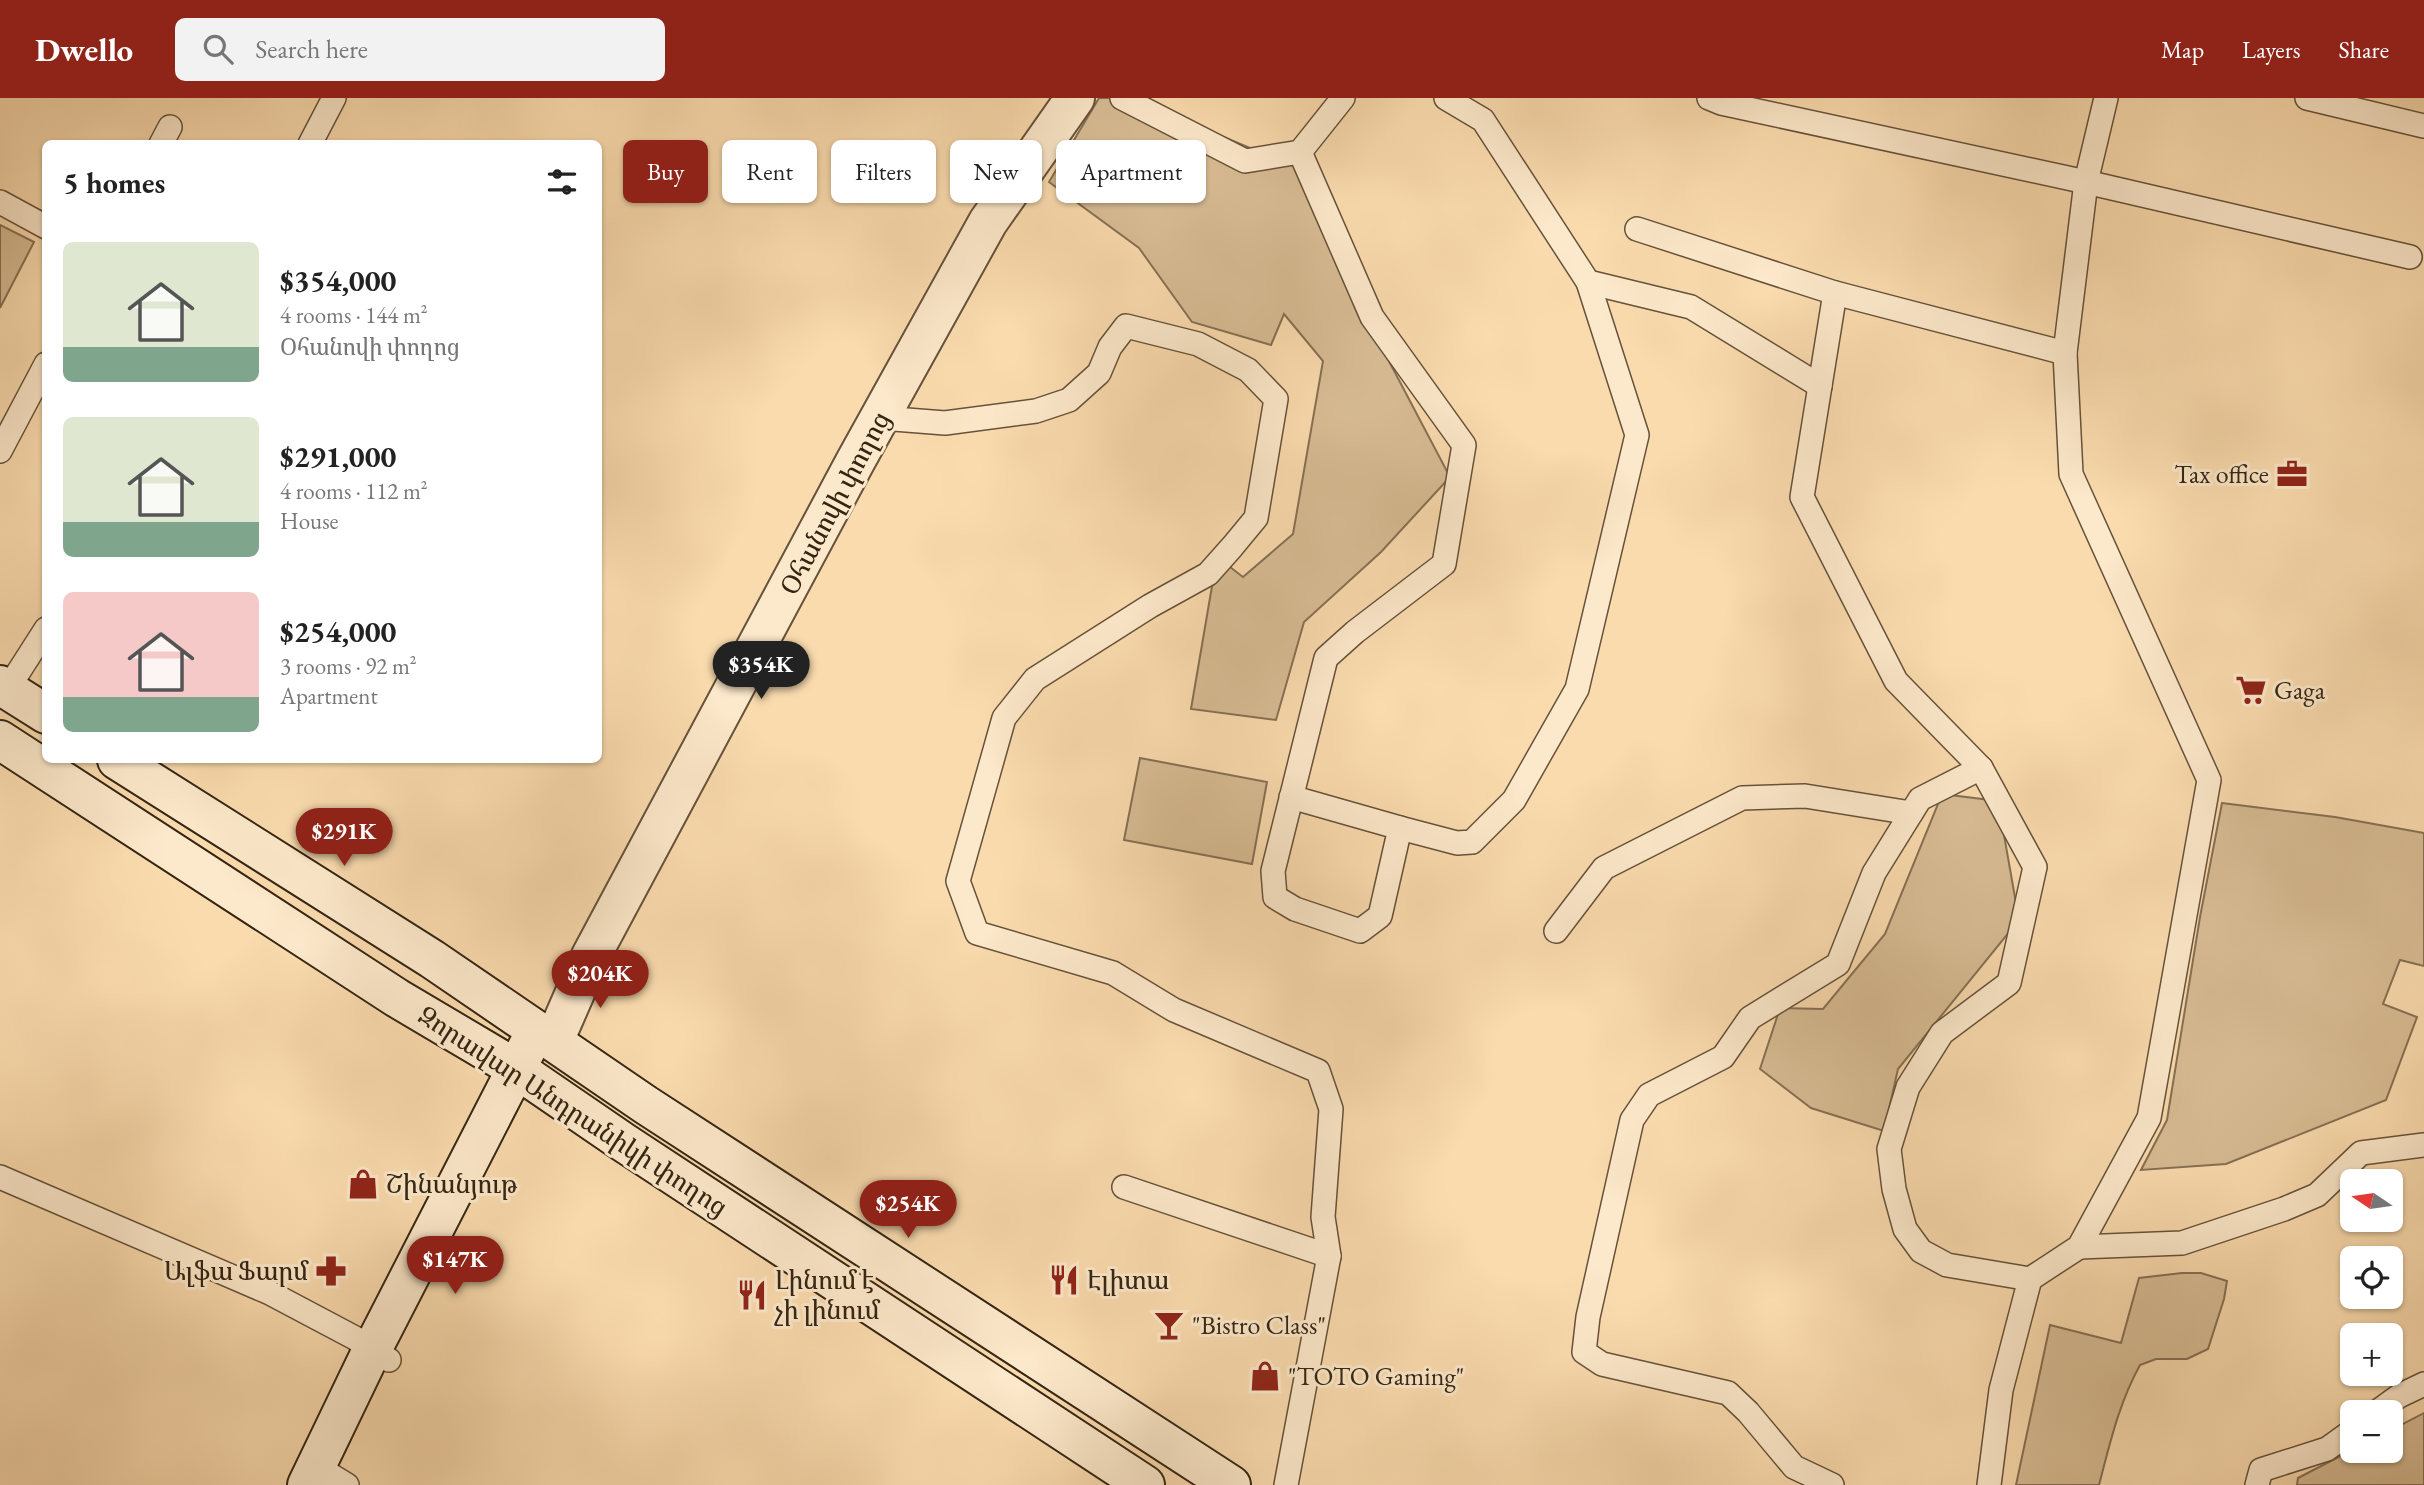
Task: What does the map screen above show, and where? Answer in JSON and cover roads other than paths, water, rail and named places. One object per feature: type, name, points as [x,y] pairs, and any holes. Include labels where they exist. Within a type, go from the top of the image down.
[{"type":"main road","name":"Օհանովի փողոց","points":[[326,1479],[381,1355],[524,1074],[591,956],[855,462],[988,222],[1074,98]]},
{"type":"main road","points":[[3,692],[42,712]]},
{"type":"main road","name":"Զորավար Անդրանիկի փողոց","points":[[0,740],[397,998],[524,1074],[1145,1485]]},
{"type":"main road","name":"Զորավար Անդրանիկի փողոց","points":[[122,763],[432,959],[657,1112],[1231,1485]]},
{"type":"lane","points":[[312,140],[334,98]]},
{"type":"lane","points":[[1122,98],[1245,161],[1300,152],[1343,98]]},
{"type":"lane","points":[[1292,797],[1457,843],[1472,842],[1514,800],[1577,690],[1637,435],[1588,282],[1483,120],[1446,98]]},
{"type":"lane","points":[[1709,98],[1721,103],[2086,182],[2410,257]]},
{"type":"lane","points":[[1989,1485],[2001,1390],[2030,1279],[2079,1247],[2149,1118],[2209,780],[2071,474],[2065,352],[2086,182],[2106,98]]},
{"type":"lane","points":[[2307,98],[2424,126]]},
{"type":"lane","points":[[1300,152],[1372,317],[1464,444],[1444,564],[1354,632],[1326,658],[1273,871],[1275,897],[1295,909],[1360,932],[1380,916],[1400,828]]},
{"type":"lane","points":[[0,202],[42,225]]},
{"type":"lane","points":[[1637,229],[1835,293],[2065,352]]},
{"type":"lane","points":[[1588,282],[1691,307],[1820,386]]},
{"type":"lane","points":[[1835,293],[1802,497],[1896,681],[1981,768],[2035,867],[2009,983],[1942,1033],[1908,1087],[1889,1149],[1894,1189],[1905,1229],[1921,1251],[1947,1265],[2030,1279]]},
{"type":"lane","points":[[881,418],[945,423],[1036,411],[1069,400],[1099,373],[1110,347],[1126,326],[1198,344],[1248,370],[1276,399],[1256,518],[1232,547],[1208,574],[1150,606],[1035,679],[1004,718],[958,881],[977,933],[1113,974],[1174,1010],[1318,1071],[1331,1109],[1323,1217],[1329,1256],[1286,1485]]},
{"type":"lane","points":[[0,451],[42,372]]},
{"type":"lane","points":[[3,692],[42,635]]},
{"type":"lane","points":[[1832,1485],[1794,1467],[1748,1412],[1728,1393],[1602,1364],[1584,1352],[1588,1317],[1632,1120],[1649,1095],[1723,1057],[1750,1018],[1838,964],[1874,873],[1920,799],[1981,768]]},
{"type":"lane","points":[[1556,931],[1604,868],[1742,798],[1805,796],[1911,813]]},
{"type":"lane","points":[[2079,1247],[2182,1243],[2284,1209],[2317,1195],[2361,1153],[2424,1145]]},
{"type":"lane","points":[[0,1177],[270,1293],[355,1338],[381,1355]]},
{"type":"lane","points":[[1124,1187],[1329,1256]]},
{"type":"lane","points":[[2394,1400],[2424,1384]]},
{"type":"lane","points":[[2257,1485],[2261,1470],[2327,1449],[2340,1439]]},
{"type":"place","name":"Tax office","points":[[2292,474]]},
{"type":"place","name":"Gaga","points":[[2251,690]]},
{"type":"place","name":"Շինանյութ","points":[[363,1184]]},
{"type":"place","name":"Ալֆա Ֆարմ","points":[[331,1271]]},
{"type":"place","name":"Էլիտա","points":[[1064,1280]]},
{"type":"place","name":"Լինում է չի լինում","points":[[752,1295]]},
{"type":"place","name":"\"Bistro Class\"","points":[[1169,1325]]},
{"type":"place","name":"\"TOTO Gaming\"","points":[[1265,1376]]}]
